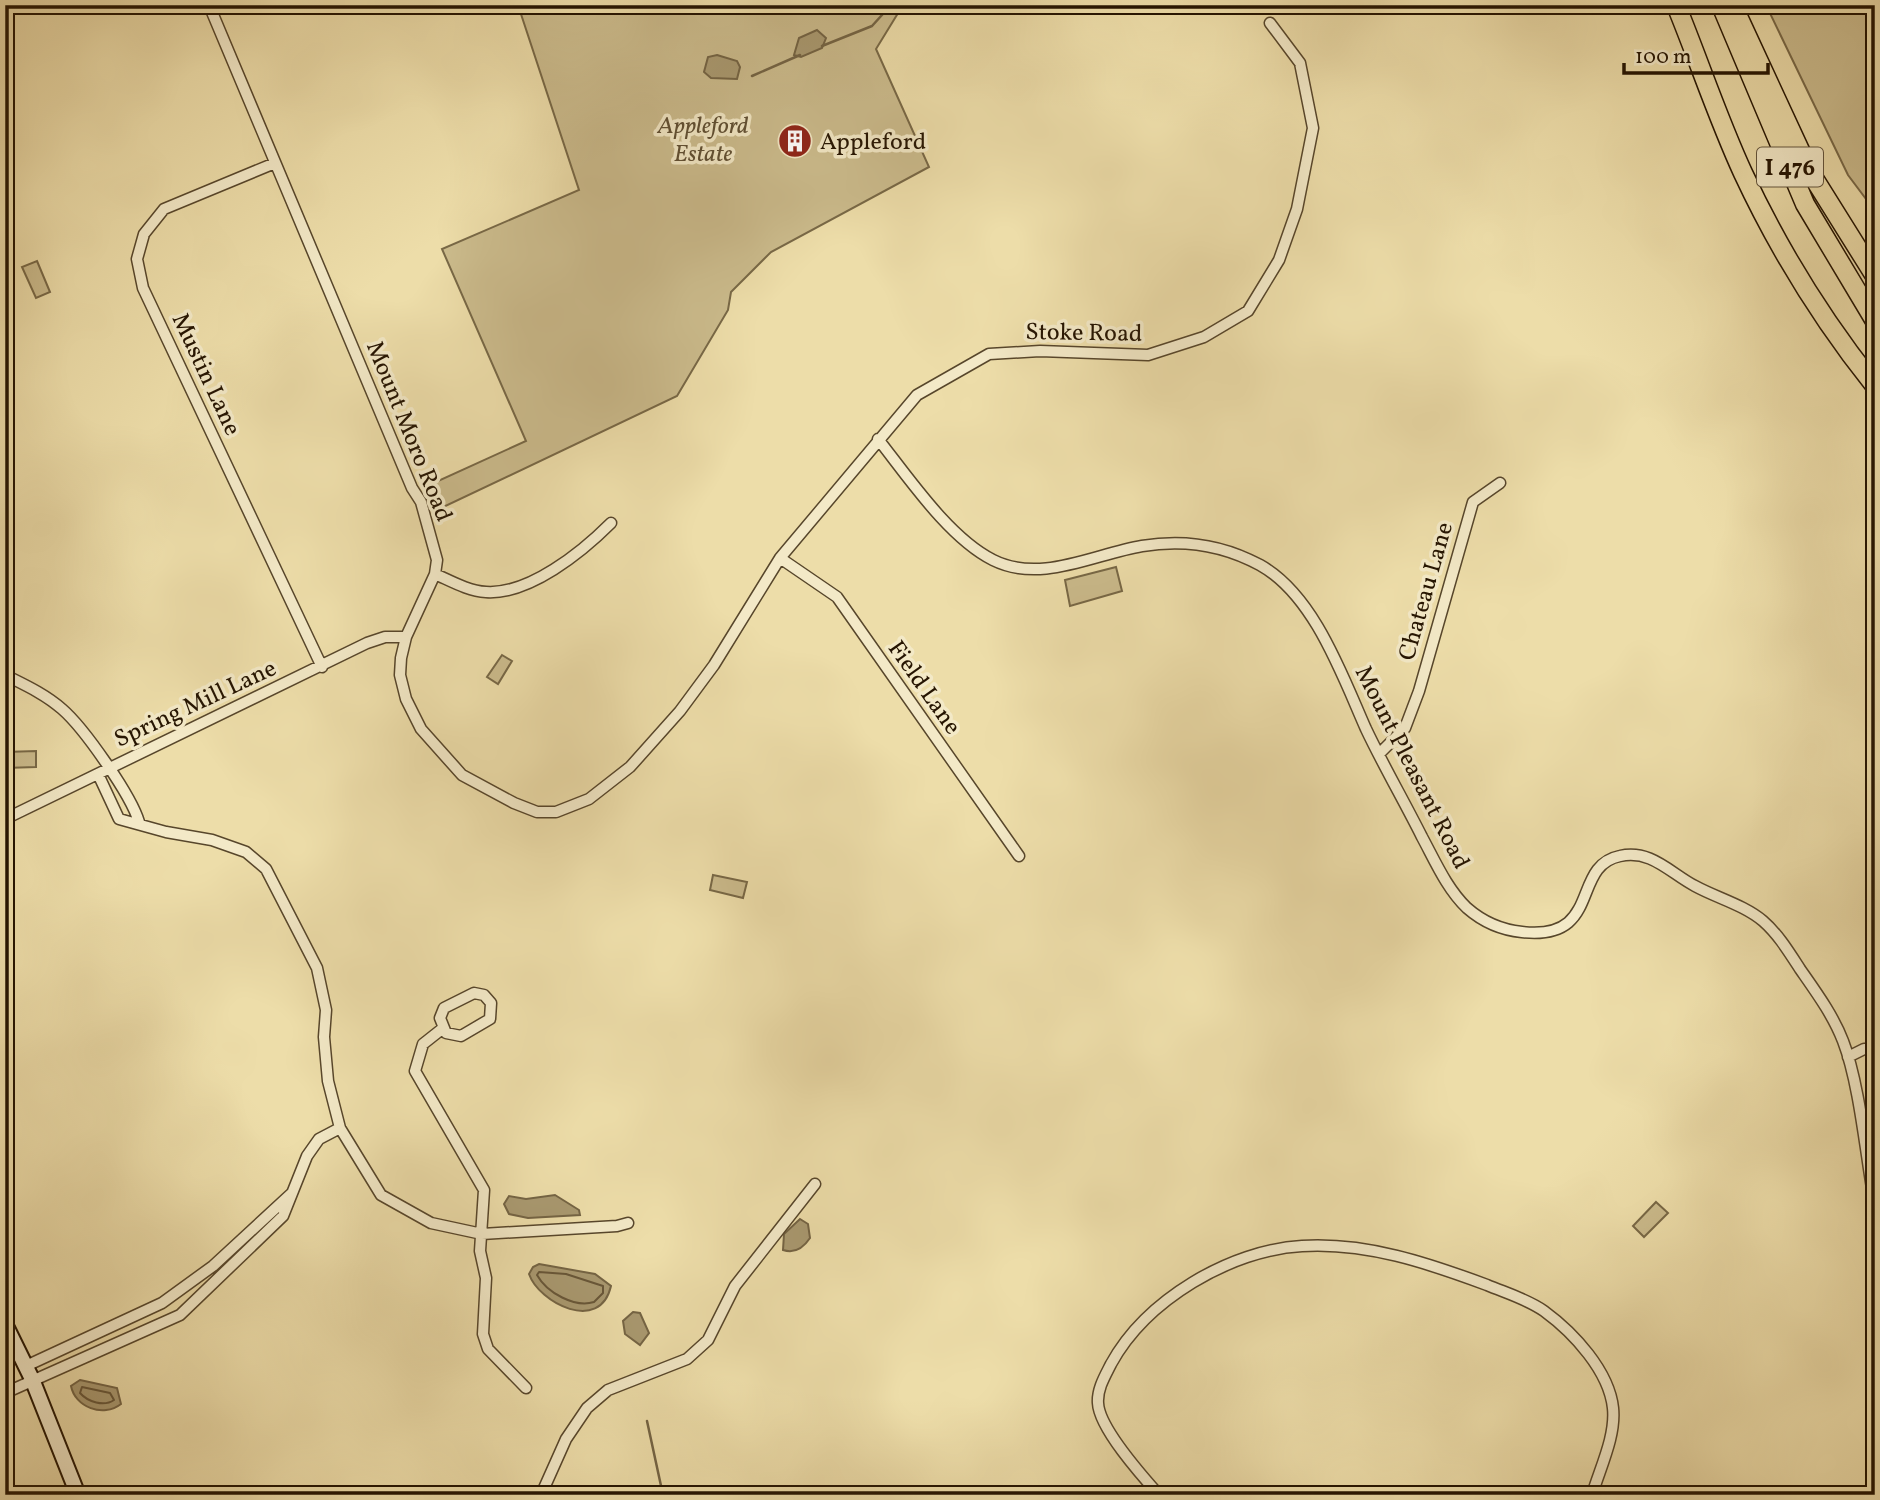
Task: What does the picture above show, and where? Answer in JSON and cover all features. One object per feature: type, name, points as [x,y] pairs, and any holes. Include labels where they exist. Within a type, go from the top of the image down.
[{"type":"highway","name":"I 476","points":[[1676,5],[1743,173],[1796,271],[1845,348],[1875,386]]},
{"type":"highway","name":"I 476","points":[[1721,5],[1805,204],[1875,321]]},
{"type":"highway","points":[[1733,5],[1810,172],[1875,276]]},
{"type":"main road","points":[[5,1324],[29,1373],[78,1495]]},
{"type":"street","name":"Mount Moro Road","points":[[209,5],[412,488],[421,502],[437,560],[435,574]]},
{"type":"street","name":"Stoke Road","points":[[878,439],[917,395],[989,354],[1040,351],[1148,355],[1204,337],[1248,311],[1279,260],[1297,209],[1313,128],[1300,63],[1269,23]]},
{"type":"street","name":"Mustin Lane","points":[[275,163],[164,209],[144,234],[138,259],[143,288],[321,667]]},
{"type":"street","points":[[611,523],[575,555],[513,589],[483,592],[435,574],[406,637],[400,675],[406,699],[421,729],[462,775],[514,803],[537,812],[556,812],[589,799],[616,780],[680,712],[714,664],[780,558],[878,439]]},
{"type":"street","name":"Mount Pleasant Road","points":[[878,439],[956,533],[973,548],[999,563],[1017,568],[1060,567],[1141,546],[1179,543],[1229,551],[1262,566],[1283,582],[1325,638],[1379,754],[1441,873],[1465,906],[1486,921],[1519,932],[1558,931],[1574,918],[1605,862],[1616,856],[1648,857],[1692,885],[1763,921],[1780,939],[1823,1002],[1848,1057],[1875,1206]]},
{"type":"street","name":"Chateau Lane","points":[[1379,754],[1405,728],[1414,704],[1473,502],[1500,483]]},
{"type":"street","name":"Field Lane","points":[[780,558],[837,597],[1019,856]]},
{"type":"street","name":"Spring Mill Lane","points":[[5,819],[367,643],[385,637],[406,637]]},
{"type":"street","points":[[5,675],[36,690],[63,710],[128,797],[139,822]]},
{"type":"street","points":[[98,774],[119,819],[139,822],[166,832],[212,840],[246,852],[266,869],[317,968],[326,1010],[324,1037],[328,1081],[340,1128],[380,1195],[431,1223],[482,1234],[617,1226],[628,1223]]},
{"type":"street","points":[[479,993],[491,1003],[490,1018],[470,1031],[456,1037],[442,1028],[440,1018],[444,1008],[469,995],[479,993]]},
{"type":"street","points":[[442,1028],[423,1044],[415,1071],[484,1190],[480,1251],[486,1278],[483,1334],[488,1349],[526,1388]]},
{"type":"street","points":[[1848,1057],[1864,1049],[1875,1050]]},
{"type":"street","points":[[29,1373],[71,1362],[180,1315],[283,1216],[296,1189],[299,1174],[318,1139],[340,1128]]},
{"type":"street","points":[[541,1495],[566,1439],[587,1408],[608,1390],[687,1359],[708,1340],[735,1286],[815,1184]]},
{"type":"street","points":[[5,1393],[65,1349],[162,1303],[213,1266],[296,1189]]},
{"type":"street","points":[[1159,1495],[1104,1423],[1098,1404],[1101,1382],[1116,1356],[1133,1332],[1154,1312],[1214,1272],[1246,1259],[1300,1246],[1324,1245],[1394,1254],[1524,1300],[1544,1311],[1582,1348],[1598,1368],[1610,1392],[1613,1426],[1592,1495]]},
{"type":"street","points":[[99,1332],[107,1348]]},
{"type":"street","points":[[65,1349],[71,1362]]},
{"type":"green space","name":"Appleford Estate","points":[[518,5],[903,5],[876,49],[929,167],[771,252],[731,292],[728,310],[677,396],[437,510],[427,486],[526,441],[442,249],[579,190]]},
{"type":"green space","points":[[1766,5],[1875,5],[1875,211],[1848,175]]},
{"type":"green space","points":[[37,261],[50,292],[36,298],[22,267]]},
{"type":"green space","points":[[1116,567],[1122,591],[1070,606],[1065,580]]},
{"type":"green space","points":[[502,655],[512,661],[498,684],[487,677]]},
{"type":"green space","points":[[36,751],[36,767],[5,768],[5,752]]},
{"type":"green space","points":[[713,875],[747,882],[743,898],[710,890]]},
{"type":"green space","points":[[1656,1202],[1668,1213],[1644,1237],[1633,1226]]},
{"type":"water","points":[[817,30],[826,38],[822,48],[801,57],[794,55],[799,38]]},
{"type":"water","points":[[717,55],[737,61],[740,67],[737,79],[711,78],[704,72],[708,57]]},
{"type":"water","points":[[555,1195],[579,1210],[580,1215],[528,1218],[509,1214],[504,1204],[509,1196],[526,1199]]},
{"type":"water","points":[[800,1219],[808,1224],[810,1238],[799,1249],[783,1250],[784,1234]]},
{"type":"water","points":[[539,1264],[595,1274],[611,1286],[605,1300],[595,1308],[583,1311],[570,1309],[544,1295],[535,1285],[529,1274],[533,1267]]},
{"type":"water","points":[[633,1312],[640,1313],[649,1333],[640,1345],[625,1334],[623,1321]]},
{"type":"water","points":[[80,1380],[117,1388],[121,1404],[106,1410],[84,1405],[78,1400],[71,1386]]},
{"type":"waterway","points":[[822,46],[872,26],[891,5]]},
{"type":"waterway","points":[[752,76],[800,55]]},
{"type":"waterway","points":[[647,1421],[663,1495]]},
{"type":"place","name":"Appleford","points":[[795,141]]}]
